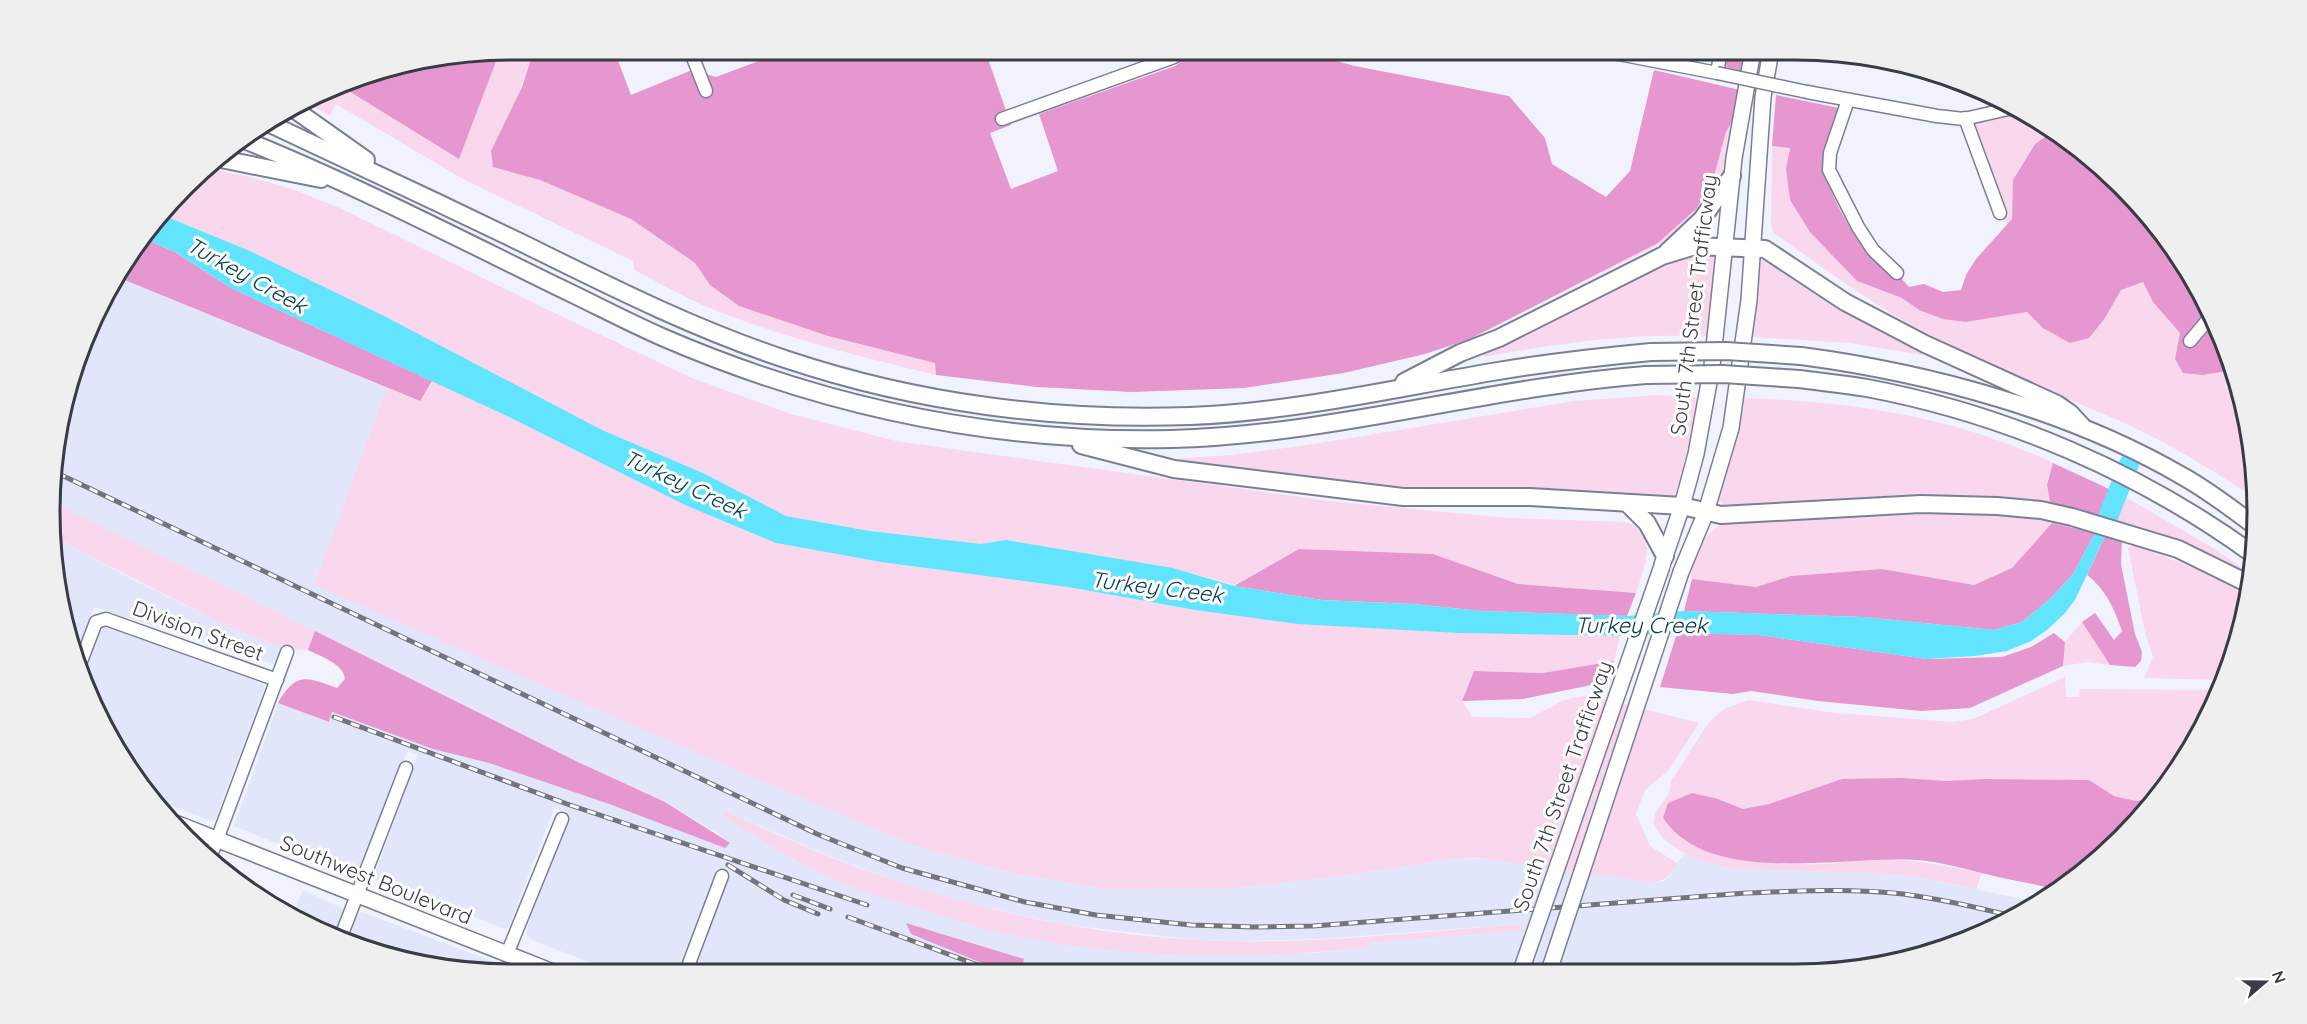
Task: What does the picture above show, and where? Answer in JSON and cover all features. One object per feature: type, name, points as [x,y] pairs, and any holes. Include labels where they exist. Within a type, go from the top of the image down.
[{"type":"highway","points":[[300,113],[399,183]]},
{"type":"highway","points":[[276,127],[399,183],[664,312],[734,341],[802,364],[903,391],[1013,410],[1131,417],[1193,416],[1252,410],[1388,390],[1568,359],[1651,352],[1716,351],[1801,356],[1853,363],[1938,381],[2073,421],[2184,477],[2222,500],[2247,520]]},
{"type":"highway","points":[[251,143],[348,185],[660,336],[770,379],[847,402],[916,418],[977,428],[1044,435],[1172,439],[1263,432],[1345,421],[1533,388],[1646,375],[1723,374],[1799,379],[1866,388],[1918,400],[1997,422],[2041,438],[2138,483],[2245,548]]},
{"type":"highway","points":[[228,160],[348,185]]},
{"type":"highway","points":[[1662,256],[1702,219],[1732,176]]},
{"type":"highway","points":[[1388,390],[1460,353],[1499,338],[1662,256],[1695,246],[1754,248],[1765,249],[1845,302],[1925,344],[2056,404],[2073,421]]},
{"type":"highway","points":[[1044,435],[1174,469],[1355,493],[1432,498],[1530,497],[1682,506],[1721,515],[1962,504],[2041,510],[2178,549],[2241,580]]},
{"type":"highway","points":[[1628,504],[1652,529],[1663,561]]},
{"type":"main road","name":"South 7th Street Trafficway","points":[[1524,964],[1682,506],[1696,454],[1712,366],[1732,176],[1751,60]]},
{"type":"main road","name":"South 7th Street Trafficway","points":[[1551,964],[1681,572],[1706,512],[1731,428],[1749,300],[1763,97],[1769,60]]},
{"type":"main road","name":"Southwest Boulevard","points":[[189,828],[532,964]]},
{"type":"street","points":[[694,60],[706,92]]},
{"type":"street","points":[[1002,119],[1166,60]]},
{"type":"street","points":[[1650,60],[1937,116],[1965,118],[2001,110]]},
{"type":"street","points":[[1717,73],[1719,60]]},
{"type":"street","points":[[1848,100],[1830,153],[1829,170],[1846,208],[1873,250],[1898,273]]},
{"type":"street","points":[[1965,118],[2000,213]]},
{"type":"street","points":[[2190,341],[2205,323]]},
{"type":"street","name":"Division Street","points":[[83,655],[96,622],[106,619],[277,680]]},
{"type":"street","points":[[213,851],[287,652]]},
{"type":"street","points":[[343,931],[406,768]]},
{"type":"street","points":[[507,954],[562,819]]},
{"type":"street","points":[[689,964],[722,876]]},
{"type":"shaded area","points":[[530,60],[493,167],[540,180],[631,219],[695,263],[710,285],[739,306],[828,336],[936,363],[936,375],[795,338],[702,305],[634,270],[633,261],[463,179],[336,104],[330,116],[314,106],[348,91],[459,159],[496,61]]},
{"type":"shaded area","points":[[531,60],[618,60],[631,95],[692,70],[716,77],[761,60],[988,60],[1011,125],[990,133],[1011,189],[1058,171],[1039,114],[1175,66],[1184,60],[1332,60],[1509,96],[1545,138],[1552,164],[1606,197],[1630,171],[1654,70],[1740,90],[1737,113],[1726,132],[1714,176],[1697,208],[1658,243],[1470,339],[1425,354],[1344,373],[1244,388],[1132,392],[1037,387],[936,375],[935,363],[828,336],[739,306],[710,285],[695,263],[631,219],[540,180],[493,167],[491,151],[522,87]]},
{"type":"shaded area","points":[[1726,60],[1743,60],[1741,71],[1726,67]]},
{"type":"shaded area","points":[[496,61],[459,159],[348,91],[395,75],[424,69]]},
{"type":"shaded area","points":[[1776,95],[1839,108],[1823,162],[1825,175],[1840,210],[1864,248],[1889,274],[1901,278],[1909,287],[1924,284],[1943,292],[1961,290],[1966,275],[1976,259],[2012,219],[2013,180],[2035,144],[2046,136],[2070,153],[2115,192],[2154,237],[2171,261],[2200,312],[2224,371],[2203,375],[2183,373],[2175,359],[2180,333],[2153,302],[2143,282],[2121,290],[2105,318],[2089,338],[2070,343],[2043,328],[2027,312],[1966,322],[1943,319],[1919,310],[1902,298],[1857,281],[1810,232],[1790,200],[1786,169],[1790,148],[1772,146]]},
{"type":"shaded area","points":[[1737,113],[1728,163],[1717,192],[1671,239],[1577,285],[1658,243],[1714,176],[1726,132]]},
{"type":"shaded area","points":[[2010,115],[2046,136],[2035,144],[2013,180],[2012,219],[2007,224],[1972,125],[1975,121]]},
{"type":"shaded area","points":[[1772,146],[1790,148],[1786,169],[1857,281],[1902,298],[1919,310],[1966,322],[2027,312],[2043,328],[2105,318],[2121,290],[2143,282],[2153,302],[2180,333],[2175,359],[2203,375],[2224,371],[2238,424],[2246,493],[2139,430],[1931,337],[1864,296],[1773,233],[1771,224]]},
{"type":"shaded area","points":[[216,170],[247,176],[295,190],[342,209],[692,378],[791,414],[896,441],[1329,501],[1509,518],[1625,522],[1636,527],[1643,534],[1646,542],[1646,562],[1636,593],[1518,584],[1433,554],[1299,549],[1234,585],[1173,568],[1006,540],[981,544],[870,531],[786,516],[703,473],[602,430],[250,251],[169,218]]},
{"type":"shaded area","points":[[150,241],[175,252],[231,288],[432,381],[420,401],[125,280]]},
{"type":"shaded area","points":[[1689,254],[1710,254],[1716,259],[1707,337],[1623,338],[1483,357],[1482,352],[1661,264]]},
{"type":"shaded area","points":[[1761,257],[1923,351],[1922,355],[1850,343],[1752,337]]},
{"type":"shaded area","points":[[125,280],[387,388],[315,584],[708,758],[917,847],[1017,874],[1104,889],[1236,888],[1334,877],[1460,858],[1507,861],[1650,882],[1664,881],[1685,854],[1720,867],[1733,869],[1876,873],[1916,877],[2026,900],[1968,930],[1912,949],[1825,963],[1023,964],[1024,959],[906,923],[911,934],[984,964],[697,964],[731,874],[717,867],[680,964],[594,964],[532,940],[527,936],[526,931],[567,812],[554,808],[509,927],[506,929],[373,879],[418,755],[408,751],[357,873],[352,874],[234,826],[278,703],[328,722],[332,712],[433,749],[489,763],[609,804],[725,848],[729,843],[716,832],[665,802],[578,762],[60,506],[64,453],[75,395],[94,339]],"holes":[[[725,811],[824,854],[898,882],[965,903],[1068,925],[1199,940],[1320,939],[1522,924],[1523,929],[1367,943],[1367,948],[1314,953],[1152,952],[1050,942],[1014,936],[968,924],[843,884],[796,861],[723,816]]]},
{"type":"shaded area","points":[[432,381],[685,505],[776,543],[881,562],[1068,587],[1195,610],[1459,633],[1620,636],[1614,661],[1543,673],[1474,671],[1462,701],[1472,717],[1530,718],[1564,700],[1588,695],[1699,723],[1669,770],[1645,790],[1636,814],[1650,846],[1677,863],[1667,877],[1660,881],[1650,882],[1478,858],[1460,858],[1334,877],[1236,888],[1104,889],[1017,874],[917,847],[314,585],[387,388],[419,401]]},
{"type":"shaded area","points":[[1659,395],[1701,398],[1674,499],[1431,492],[1175,463],[1174,459],[1231,455],[1308,445],[1574,401]]},
{"type":"shaded area","points":[[1745,398],[1825,403],[1902,414],[1978,434],[2016,447],[2053,463],[2047,485],[2051,507],[1727,508],[1718,500],[1738,433]]},
{"type":"shaded area","points":[[2053,463],[2109,489],[2099,517],[2051,507],[2047,485]]},
{"type":"shaded area","points":[[2124,496],[2218,551],[2243,569],[2242,575],[2163,537],[2113,520]]},
{"type":"shaded area","points":[[60,506],[315,631],[308,650],[284,649],[221,623],[74,548],[61,539]]},
{"type":"shaded area","points":[[1934,514],[2008,516],[2052,523],[2012,568],[1974,585],[1882,569],[1791,576],[1756,587],[1692,579],[1690,574],[1705,539],[1722,524]]},
{"type":"shaded area","points":[[2052,523],[2095,533],[2073,574],[2050,599],[2022,622],[1994,630],[1863,617],[1684,611],[1692,579],[1756,587],[1791,576],[1882,569],[1974,585],[2012,568]]},
{"type":"shaded area","points":[[2106,534],[2122,539],[2121,564],[2135,634],[2142,652],[2141,661],[2135,667],[2110,665],[2082,622],[2095,613],[2114,640],[2122,631],[2109,600],[2087,575]]},
{"type":"shaded area","points":[[61,539],[130,578],[221,623],[284,649],[279,666],[94,607],[80,644],[69,600]]},
{"type":"shaded area","points":[[2134,544],[2213,576],[2240,590],[2232,629],[2215,680],[2144,678],[2153,657],[2145,632],[2128,548]]},
{"type":"shaded area","points":[[1299,549],[1433,554],[1518,584],[1636,593],[1627,616],[1481,611],[1413,604],[1322,600],[1234,586]]},
{"type":"shaded area","points":[[2082,622],[2110,665],[2088,662],[2063,666],[2065,642]]},
{"type":"shaded area","points":[[107,626],[263,684],[264,689],[215,820],[167,804],[136,763],[107,712],[87,665],[100,631]]},
{"type":"shaded area","points":[[315,631],[578,762],[665,802],[730,843],[725,848],[609,804],[489,763],[433,749],[332,712],[329,722],[278,703],[284,693],[297,681],[310,679],[337,688],[345,679],[336,665],[308,650]]},
{"type":"shaded area","points":[[1677,633],[1759,635],[1927,659],[2002,657],[2031,647],[2054,633],[2065,642],[2063,666],[1970,708],[1921,711],[1818,701],[1751,691],[1733,694],[1660,687]]},
{"type":"shaded area","points":[[1614,661],[1606,682],[1523,699],[1462,701],[1474,671],[1543,673]]},
{"type":"shaded area","points":[[2065,677],[2066,697],[2079,697],[2080,689],[2211,690],[2171,763],[2144,800],[2136,801],[2114,796],[2089,780],[1985,779],[1946,781],[1743,809],[1718,799],[1720,855],[1783,864],[1827,864],[1861,860],[1925,863],[1982,873],[1976,889],[1916,877],[1876,873],[1722,867],[1699,860],[1676,848],[1659,832],[1653,822],[1656,811],[1669,794],[1671,781],[1709,722],[1726,708],[1748,700],[1835,713],[1953,722],[1973,719]]},
{"type":"shaded area","points":[[1842,779],[2089,780],[2114,796],[2136,801],[2144,800],[2115,832],[2093,852],[2046,888],[1927,861],[1786,864],[1749,861],[1715,854],[1686,840],[1663,818],[1668,803],[1692,793],[1718,799],[1743,809],[1769,804]]},
{"type":"shaded area","points":[[725,811],[825,855],[916,887],[1009,913],[1104,931],[1200,940],[1280,941],[1321,940],[1522,924],[1523,930],[1367,943],[1367,948],[1279,954],[1190,955],[1058,944],[990,930],[850,887],[825,876],[766,843],[723,816]]},
{"type":"shaded area","points":[[303,890],[342,908],[343,913],[337,929],[296,908]]},
{"type":"shaded area","points":[[362,912],[497,964],[424,955],[367,940],[349,934],[355,916]]},
{"type":"shaded area","points":[[906,923],[1024,959],[1023,964],[984,964],[911,934]]},
{"type":"water","points":[[169,218],[250,251],[384,316],[602,430],[703,473],[786,516],[870,531],[981,544],[1006,540],[1173,568],[1234,586],[1322,600],[1413,604],[1481,611],[1627,616],[1684,611],[1863,617],[1994,630],[2022,622],[2050,599],[2073,574],[2095,533],[2109,489],[2124,496],[2075,600],[2064,614],[2031,641],[2007,651],[1975,656],[1927,659],[1758,635],[1677,633],[1620,636],[1459,633],[1298,624],[1195,610],[1068,587],[881,562],[776,543],[685,505],[509,417],[231,288],[175,252],[150,241]]},
{"type":"waterway","name":"Turkey Creek","points":[[2108,517],[2129,464]]},
{"type":"railway","points":[[62,475],[817,834],[902,868],[1025,902],[1096,915],[1191,925],[1254,927],[1313,926],[1746,893],[1805,891],[1883,892],[1917,896],[2001,914]]},
{"type":"railway","points":[[334,717],[567,804],[867,905]]},
{"type":"railway","points":[[728,865],[784,900],[818,914]]},
{"type":"railway","points":[[793,895],[830,909]]},
{"type":"railway","points":[[848,917],[975,964]]}]
